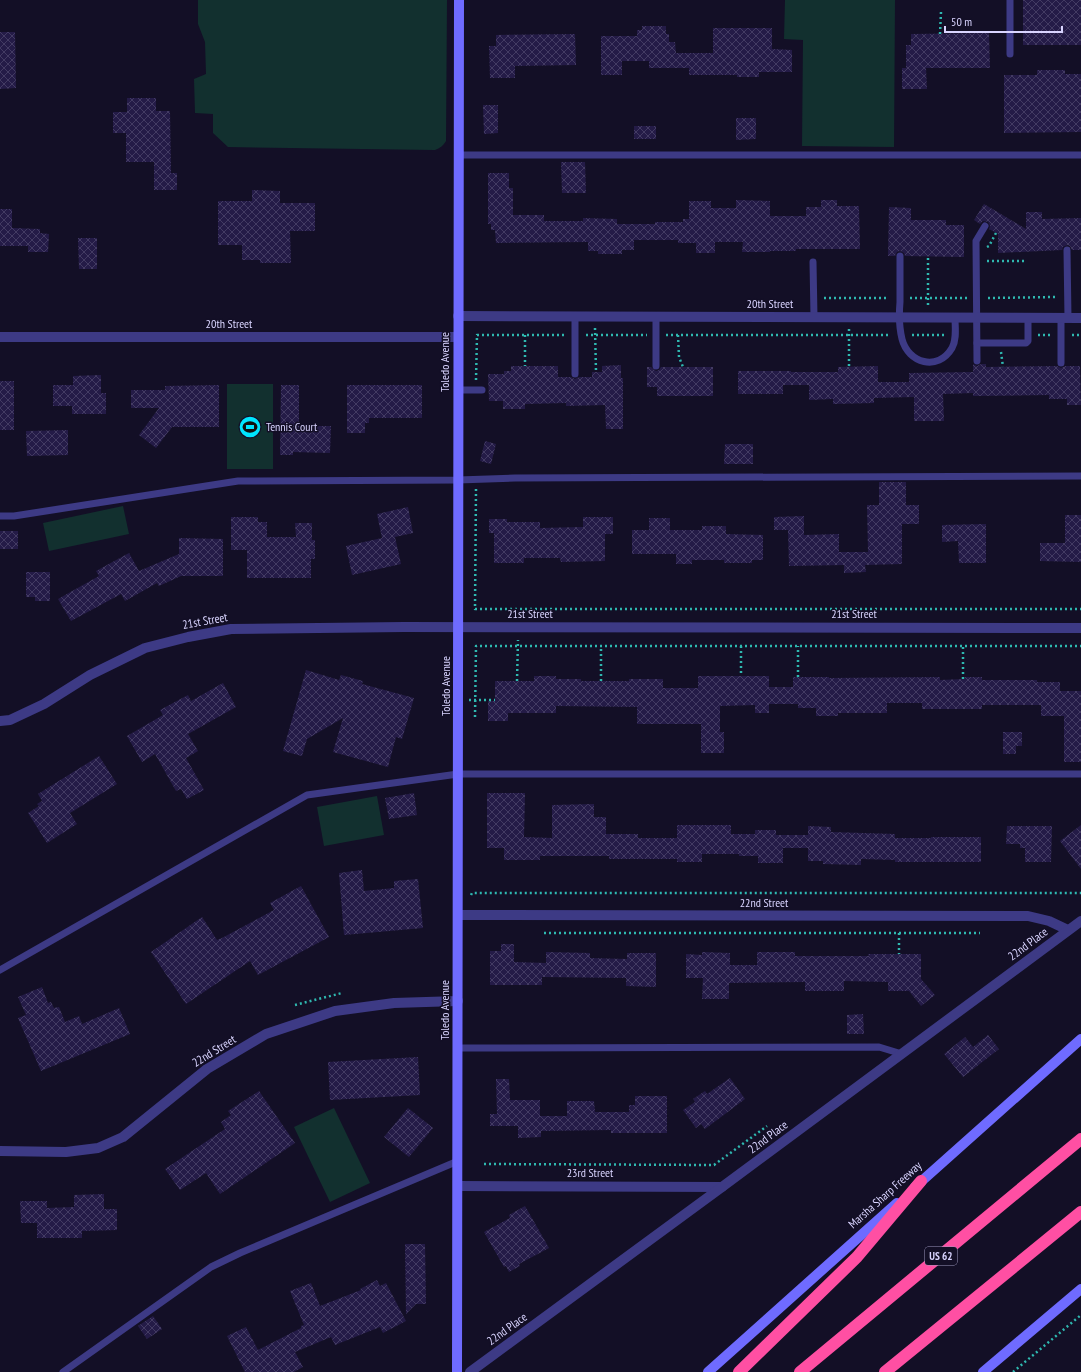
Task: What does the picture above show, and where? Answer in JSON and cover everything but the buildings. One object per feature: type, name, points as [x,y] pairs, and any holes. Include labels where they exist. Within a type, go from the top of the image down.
[{"type":"highway","name":"US 62","points":[[800,1372],[1081,1139]]},
{"type":"highway","points":[[739,1372],[857,1257],[921,1181]]},
{"type":"highway","points":[[884,1372],[1081,1212]]},
{"type":"street","name":"Toledo Avenue","points":[[457,1372],[459,0]]},
{"type":"street","name":"20th Street","points":[[458,316],[1081,318]]},
{"type":"street","name":"20th Street","points":[[0,337],[458,337]]},
{"type":"street","name":"21st Street","points":[[0,721],[10,720],[44,704],[90,675],[145,648],[188,637],[231,629],[459,627],[1081,628]]},
{"type":"street","name":"22nd Street","points":[[458,915],[1028,916],[1049,921],[1068,930]]},
{"type":"street","name":"22nd Place","points":[[470,1372],[1081,921]]},
{"type":"street","name":"22nd Street","points":[[0,1151],[66,1152],[98,1148],[123,1137],[207,1069],[266,1034],[335,1011],[394,1003],[458,1001]]},
{"type":"street","name":"Marsha Sharp Freeway","points":[[708,1372],[1081,1039]]},
{"type":"street","name":"23rd Street","points":[[458,1186],[722,1187]]},
{"type":"street","points":[[983,1372],[1081,1288]]},
{"type":"lane","points":[[1010,0],[1010,54]]},
{"type":"lane","points":[[459,155],[1081,155]]},
{"type":"lane","points":[[977,361],[976,241],[985,226]]},
{"type":"lane","points":[[1061,363],[1061,335],[1068,297],[1067,250]]},
{"type":"lane","points":[[900,256],[899,317],[901,335],[902,340],[912,356],[923,362],[935,362],[943,358],[952,348],[955,335],[955,318]]},
{"type":"lane","points":[[813,262],[814,317]]},
{"type":"lane","points":[[575,316],[575,374]]},
{"type":"lane","points":[[656,317],[656,366]]},
{"type":"lane","points":[[977,343],[1026,343],[1028,341],[1028,318]]},
{"type":"lane","points":[[458,390],[479,390]]},
{"type":"lane","points":[[0,516],[14,516],[238,481],[458,480],[515,478],[1081,476]]},
{"type":"lane","points":[[0,970],[307,795],[458,774],[1081,774]]},
{"type":"lane","points":[[458,1048],[879,1047],[902,1054]]},
{"type":"lane","points":[[63,1372],[211,1268],[240,1253],[458,1161]]},
{"type":"path","points":[[940,12],[940,34]]},
{"type":"path","points":[[928,256],[928,318]]},
{"type":"path","points":[[976,261],[1024,262]]},
{"type":"path","points":[[814,298],[1068,297]]},
{"type":"path","points":[[595,316],[596,372]]},
{"type":"path","points":[[849,317],[849,367]]},
{"type":"path","points":[[479,390],[477,335],[955,335]]},
{"type":"path","points":[[525,335],[525,366]]},
{"type":"path","points":[[678,335],[678,350],[683,367]]},
{"type":"path","points":[[1028,335],[1081,335]]},
{"type":"path","points":[[476,485],[475,609],[1081,609]]},
{"type":"path","points":[[517,681],[518,627]]},
{"type":"path","points":[[475,716],[476,646],[1081,646]]},
{"type":"path","points":[[601,646],[601,681]]},
{"type":"path","points":[[740,646],[740,676]]},
{"type":"path","points":[[798,646],[798,677]]},
{"type":"path","points":[[962,679],[963,646]]},
{"type":"path","points":[[459,700],[495,700]]},
{"type":"path","points":[[458,915],[472,893],[1081,893]]},
{"type":"path","points":[[544,933],[980,933]]},
{"type":"path","points":[[898,933],[899,954]]},
{"type":"path","points":[[295,1005],[342,993]]},
{"type":"path","points":[[484,1164],[714,1164],[767,1126]]},
{"type":"path","points":[[1013,1372],[1081,1315]]},
{"type":"green space","points":[[198,0],[447,0],[446,141],[441,147],[435,150],[228,147],[213,133],[213,114],[195,113],[194,79],[206,74],[205,42],[198,24]]},
{"type":"green space","points":[[785,0],[895,0],[894,147],[802,146],[803,40],[784,39]]},
{"type":"green space","name":"Tennis Court","points":[[227,384],[273,384],[273,469],[227,469]]},
{"type":"green space","points":[[123,506],[129,534],[49,551],[43,523]]},
{"type":"green space","points":[[377,796],[384,835],[324,846],[317,807]]},
{"type":"green space","points":[[334,1108],[370,1183],[330,1202],[294,1127]]},
{"type":"place","name":"Tennis Court","points":[[250,427]]}]
